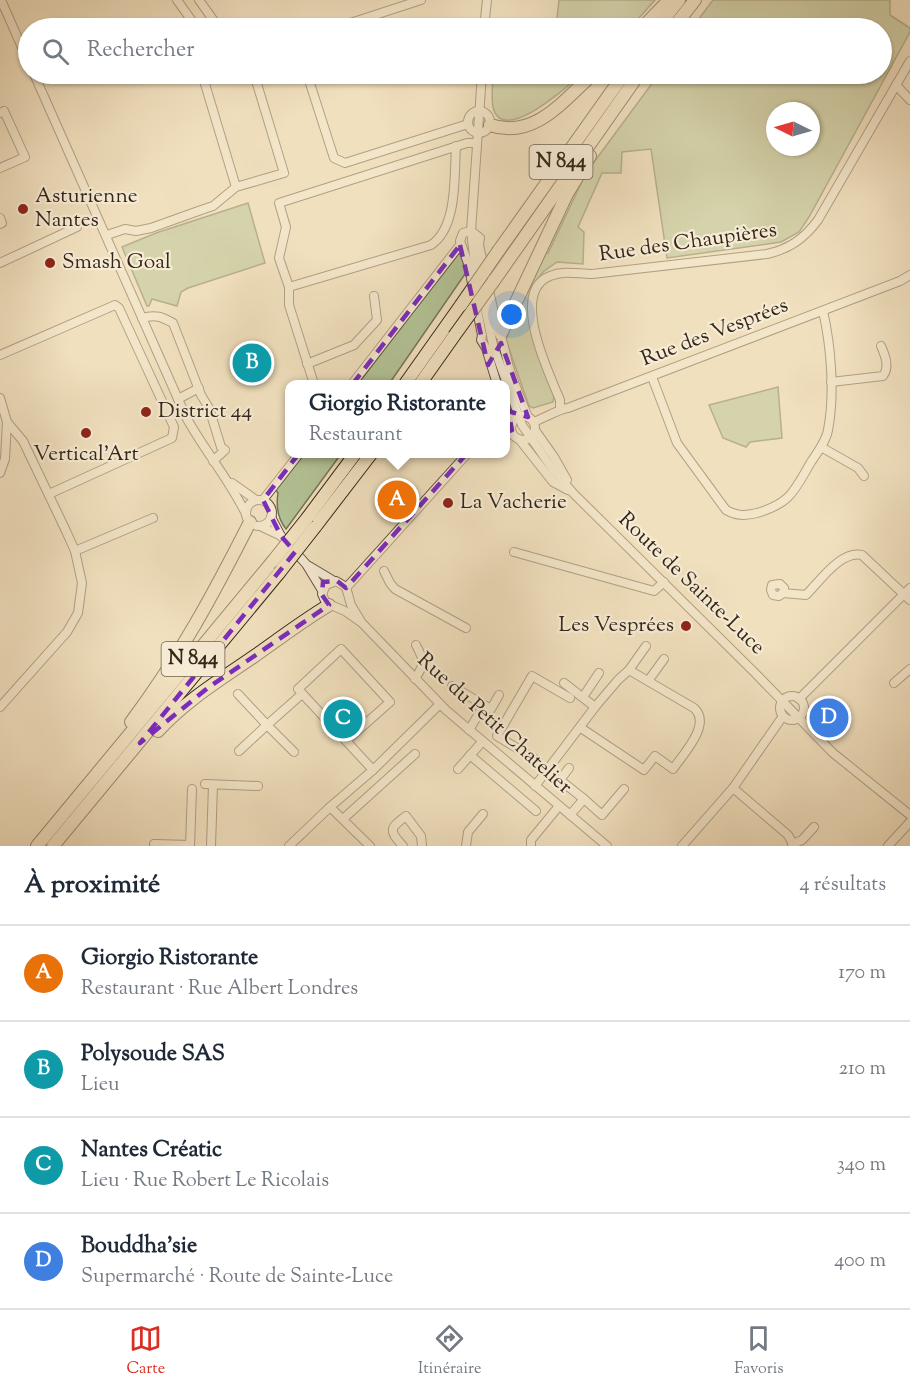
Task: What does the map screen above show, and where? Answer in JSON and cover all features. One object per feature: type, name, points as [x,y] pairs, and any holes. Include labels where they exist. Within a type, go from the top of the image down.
[{"type":"highway","points":[[652,18],[669,0]]},
{"type":"highway","points":[[665,18],[679,0]]},
{"type":"highway","points":[[681,18],[695,0]]},
{"type":"highway","points":[[490,125],[511,130],[520,129],[546,116],[582,84]]},
{"type":"highway","name":"N 844","points":[[408,380],[617,84]]},
{"type":"highway","name":"N 844","points":[[423,380],[632,84]]},
{"type":"highway","points":[[493,339],[567,194],[592,152],[594,136]]},
{"type":"highway","name":"N 844","points":[[311,522],[352,458]]},
{"type":"highway","name":"N 844","points":[[53,846],[140,743],[311,522],[367,458]]},
{"type":"highway","points":[[112,756],[116,741],[154,689],[187,637],[252,520]]},
{"type":"highway","name":"N 844","points":[[37,846],[276,567]]},
{"type":"highway","points":[[140,743],[154,736],[166,722],[209,687],[308,618],[331,606]]},
{"type":"street","points":[[1,0],[18,38]]},
{"type":"street","points":[[177,0],[190,18]]},
{"type":"street","points":[[200,0],[212,18]]},
{"type":"street","points":[[366,18],[421,0]]},
{"type":"street","points":[[485,18],[488,0]]},
{"type":"street","name":"Rue des Chaupières","points":[[560,409],[560,400],[547,367],[531,313],[535,291],[542,280],[565,272],[592,274],[767,254],[793,245],[805,236],[818,220],[910,61]]},
{"type":"street","points":[[39,84],[190,425],[252,520],[281,536]]},
{"type":"street","points":[[205,84],[236,188]]},
{"type":"street","points":[[107,235],[124,229],[136,231],[151,228],[213,206],[236,188],[284,173],[257,84]]},
{"type":"street","points":[[310,84],[334,158],[345,164],[468,124]]},
{"type":"street","points":[[471,231],[481,84]]},
{"type":"street","points":[[896,85],[910,100]]},
{"type":"street","points":[[0,113],[4,111],[25,157],[0,168]]},
{"type":"street","points":[[479,111],[488,115],[490,125],[484,132],[477,133],[472,131],[468,124],[470,117],[479,111]]},
{"type":"street","points":[[313,380],[289,305],[289,287],[279,258],[286,227],[279,203],[456,146],[467,143],[476,144]]},
{"type":"street","points":[[289,287],[425,247],[438,240],[447,225],[452,205],[456,146]]},
{"type":"street","points":[[0,218],[2,223],[0,224]]},
{"type":"street","points":[[0,263],[78,227]]},
{"type":"street","points":[[355,380],[469,247],[478,234],[471,231],[463,233],[459,241],[469,247]]},
{"type":"street","name":"Route de Sainte-Luce","points":[[469,247],[493,339],[497,380]]},
{"type":"street","name":"Route de Sainte-Luce","points":[[469,247],[469,266],[493,339],[529,421],[555,457],[574,494]]},
{"type":"street","name":"Rue des Vesprées","points":[[510,429],[652,377],[900,281],[910,275]]},
{"type":"street","points":[[307,364],[354,345],[377,320],[374,296]]},
{"type":"street","points":[[0,355],[115,305],[119,308],[174,428],[172,438],[49,494]]},
{"type":"street","points":[[652,377],[677,443],[719,503],[735,515],[747,516],[774,508],[791,495],[821,447],[828,431],[831,382],[823,311]]},
{"type":"street","points":[[142,318],[153,315],[174,323],[209,408],[221,447],[225,450],[213,461]]},
{"type":"street","points":[[831,382],[883,376],[886,371],[886,356],[881,346]]},
{"type":"street","points":[[178,399],[199,388]]},
{"type":"street","points":[[0,399],[7,422],[5,459],[0,473]]},
{"type":"street","points":[[519,439],[530,438],[529,421]]},
{"type":"street","name":"Route de Sainte-Luce","points":[[529,421],[530,438],[574,494],[832,753],[910,815]]},
{"type":"street","points":[[0,707],[67,632],[78,613],[82,583],[75,551],[49,494],[23,441],[7,422]]},
{"type":"street","name":"Route de Sainte-Luce","points":[[510,429],[553,482],[574,494]]},
{"type":"street","points":[[821,447],[858,468],[864,476]]},
{"type":"street","points":[[252,520],[248,505],[260,500],[295,458]]},
{"type":"street","points":[[225,476],[240,489],[270,506],[271,517],[281,536],[306,564],[322,592],[323,599],[331,606],[338,607],[345,603],[347,591],[462,458]]},
{"type":"street","points":[[252,520],[268,522],[271,517]]},
{"type":"street","points":[[75,551],[153,518]]},
{"type":"street","points":[[514,552],[654,591],[664,582]]},
{"type":"street","points":[[783,593],[806,594],[843,558],[856,554],[862,555],[908,594],[799,699]]},
{"type":"street","points":[[306,564],[341,583],[347,591]]},
{"type":"street","points":[[384,571],[390,584],[396,589],[466,628]]},
{"type":"street","points":[[322,592],[326,585],[334,581]]},
{"type":"street","name":"Rue du Petit Chatelier","points":[[347,591],[351,604],[362,623]]},
{"type":"street","name":"Rue du Petit Chatelier","points":[[331,606],[345,611],[362,623],[440,704],[607,846]]},
{"type":"street","points":[[415,679],[423,666],[416,645]]},
{"type":"street","points":[[536,786],[595,707],[629,670],[646,646]]},
{"type":"street","points":[[346,741],[390,702],[341,649],[298,689],[302,694],[373,770]]},
{"type":"street","points":[[648,681],[664,659]]},
{"type":"street","points":[[894,683],[910,669]]},
{"type":"street","points":[[581,728],[644,771],[655,756],[673,769],[700,727],[700,715],[694,708],[629,670]]},
{"type":"street","points":[[583,697],[599,673]]},
{"type":"street","points":[[490,748],[532,676],[570,698]]},
{"type":"street","points":[[564,683],[595,707]]},
{"type":"street","points":[[452,686],[491,709],[499,695]]},
{"type":"street","points":[[238,694],[294,752]]},
{"type":"street","points":[[239,751],[302,694]]},
{"type":"street","points":[[788,697],[799,699],[803,709],[798,718],[788,720],[783,716],[780,708],[782,702],[788,697]]},
{"type":"street","points":[[289,846],[373,770],[440,704]]},
{"type":"street","points":[[469,730],[484,705]]},
{"type":"street","points":[[682,846],[733,788],[783,716]]},
{"type":"street","points":[[498,736],[538,761]]},
{"type":"street","points":[[458,769],[482,741]]},
{"type":"street","points":[[343,819],[415,754]]},
{"type":"street","points":[[470,755],[536,811]]},
{"type":"street","points":[[569,768],[560,780],[602,815],[624,789]]},
{"type":"street","points":[[211,846],[209,784],[258,786]]},
{"type":"street","points":[[733,788],[788,836],[793,845],[802,840],[814,827]]},
{"type":"street","points":[[154,844],[190,845],[192,789]]},
{"type":"street","points":[[570,815],[584,799]]},
{"type":"street","points":[[531,846],[531,840],[559,806]]},
{"type":"street","points":[[330,807],[370,846]]},
{"type":"street","points":[[466,846],[468,832],[483,814]]},
{"type":"street","points":[[403,846],[393,834],[393,826],[406,816],[422,836],[422,846]]},
{"type":"street","points":[[888,846],[910,822]]},
{"type":"highlighted area","points":[[460,245],[488,365],[501,343],[528,417],[508,411],[512,430],[478,441],[346,588],[337,581],[323,582],[322,595],[329,605],[209,687],[140,743],[295,552],[281,536],[263,500]]},
{"type":"green space","points":[[559,0],[655,0],[639,18],[557,18]]},
{"type":"green space","points":[[713,0],[890,0],[890,15],[910,28],[892,65],[892,18],[700,18]]},
{"type":"green space","points":[[493,84],[570,84],[536,109],[522,117],[509,120],[499,117],[493,107]]},
{"type":"green space","points":[[652,84],[882,84],[809,217],[799,232],[781,242],[667,258],[651,149],[622,152],[621,173],[602,173],[578,227],[584,232],[583,264],[557,262],[543,272],[533,287],[529,319],[554,396],[553,402],[533,408],[529,406],[506,340],[514,316],[544,254],[548,253],[586,173]]},
{"type":"green space","points":[[248,203],[265,263],[188,288],[181,292],[177,306],[152,299],[147,306],[122,247],[156,233]]},
{"type":"green space","points":[[458,252],[472,264],[392,380],[361,380]]},
{"type":"green space","points":[[778,387],[782,438],[750,442],[746,447],[723,438],[709,405]]},
{"type":"green space","points":[[301,458],[338,458],[286,529],[279,517],[278,493],[275,489]]},
{"type":"place","name":"Asturienne Nantes","points":[[23,209]]},
{"type":"place","name":"Smash Goal","points":[[50,263]]},
{"type":"place","name":"Polysoude SAS","points":[[252,363]]},
{"type":"place","name":"District 44","points":[[146,412]]},
{"type":"place","name":"Vertical'Art","points":[[86,433]]},
{"type":"place","name":"Giorgio Ristorante","points":[[397,500]]},
{"type":"place","name":"La Vacherie","points":[[448,503]]},
{"type":"place","name":"Les Vesprées","points":[[686,626]]},
{"type":"place","name":"Bouddha'sie","points":[[829,718]]},
{"type":"place","name":"Nantes Créatic","points":[[343,719]]}]
